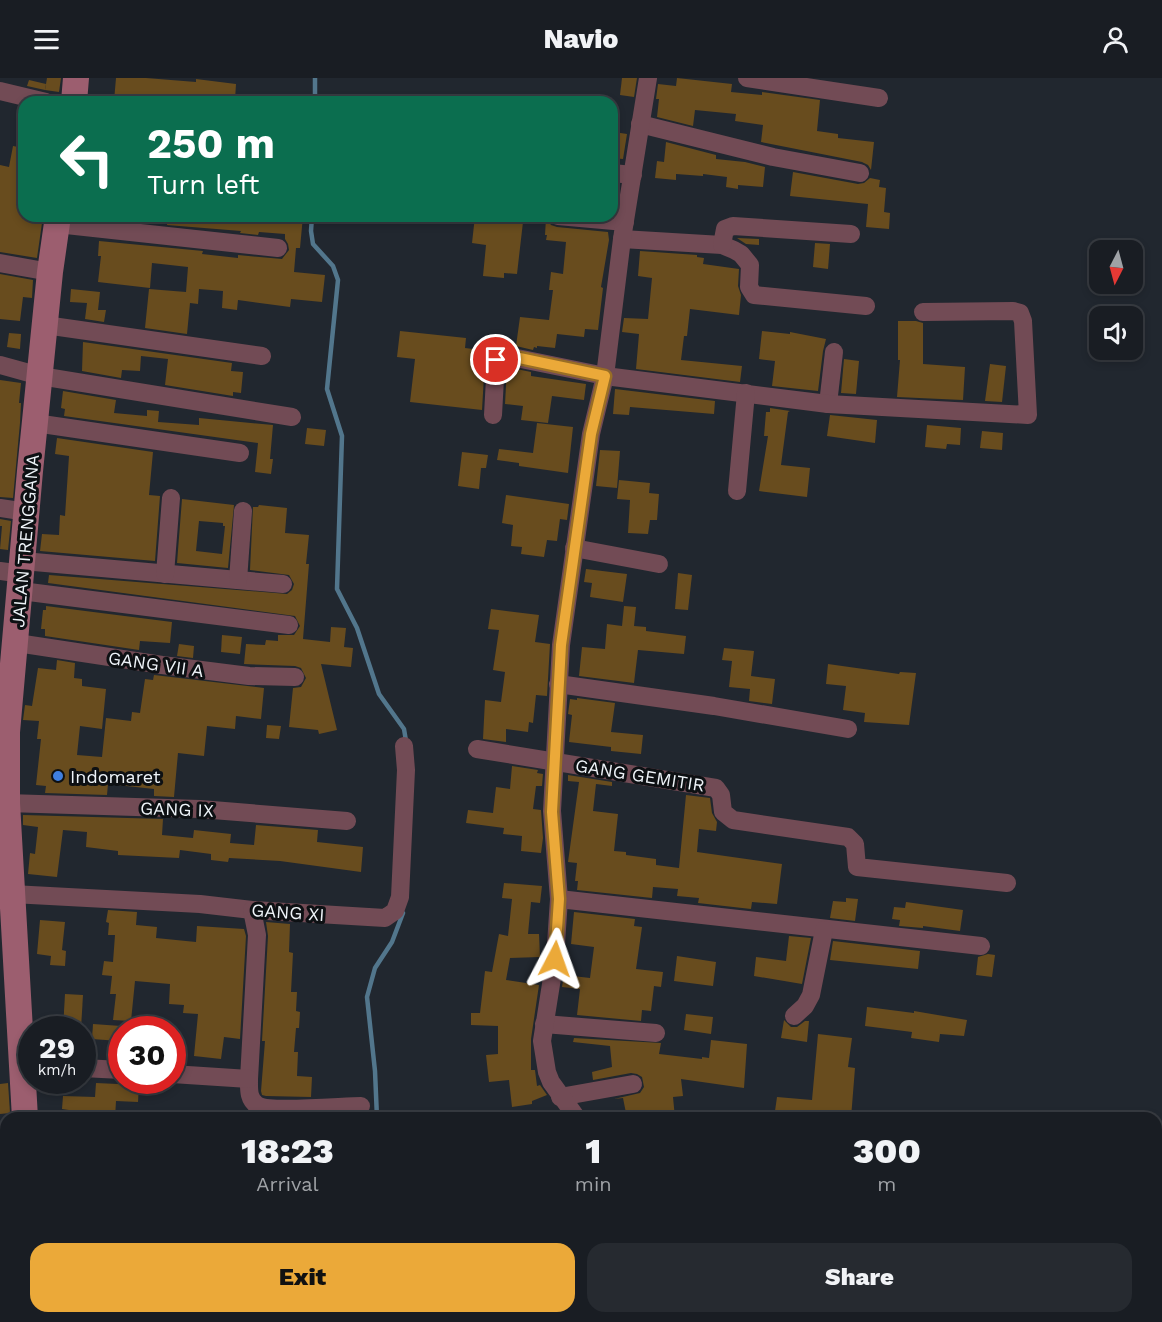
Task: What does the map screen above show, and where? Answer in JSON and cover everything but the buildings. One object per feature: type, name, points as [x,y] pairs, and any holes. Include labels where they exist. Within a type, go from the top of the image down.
[{"type":"main road","points":[[74,96],[76,78]]},
{"type":"main road","name":"JALAN TRENGGANA","points":[[22,1016],[12,894],[4,732],[17,643],[17,574],[27,512],[57,222]]},
{"type":"main road","name":"JALAN TRENGGANA","points":[[26,1094],[26,1112]]},
{"type":"street","points":[[572,1112],[560,1097],[546,1072],[542,1041],[555,959],[559,899],[552,812],[558,684],[574,548],[591,434],[605,376],[623,231],[648,78]]},
{"type":"street","points":[[747,78],[879,98]]},
{"type":"street","points":[[0,91],[21,96]]},
{"type":"street","points":[[640,124],[773,157],[860,173]]},
{"type":"street","points":[[618,174],[633,175]]},
{"type":"street","points":[[73,222],[278,248]]},
{"type":"street","points":[[584,222],[623,231],[723,245],[741,254],[748,261],[750,265],[749,287],[754,295],[866,306]]},
{"type":"street","points":[[723,245],[725,229],[733,226],[850,234]]},
{"type":"street","points":[[0,263],[50,272]]},
{"type":"street","points":[[493,415],[496,360],[500,356],[605,376],[828,405],[1028,415],[1023,321],[1020,313],[1013,311],[923,312]]},
{"type":"street","points":[[45,325],[262,356]]},
{"type":"street","points":[[828,405],[834,352]]},
{"type":"street","points":[[0,365],[40,376],[292,417]]},
{"type":"street","points":[[737,491],[746,393]]},
{"type":"street","points":[[35,423],[240,453]]},
{"type":"street","points":[[165,574],[171,498]]},
{"type":"street","points":[[0,507],[27,512]]},
{"type":"street","points":[[238,580],[243,511]]},
{"type":"street","points":[[574,548],[659,564]]},
{"type":"street","points":[[17,574],[165,574],[283,584]]},
{"type":"street","points":[[17,574],[289,625]]},
{"type":"street","name":"GANG VII A","points":[[17,643],[238,675],[295,677]]},
{"type":"street","points":[[558,684],[714,706],[848,729]]},
{"type":"street","name":"GANG XI","points":[[12,894],[200,904],[252,910],[385,918],[395,911],[399,904],[401,886],[406,770],[404,746]]},
{"type":"street","points":[[477,749],[555,762]]},
{"type":"street","name":"GANG GEMITIR","points":[[555,762],[716,788],[722,795],[723,812],[733,820],[848,837],[855,844],[857,867],[1007,883]]},
{"type":"street","name":"GANG IX","points":[[7,804],[201,809],[347,821]]},
{"type":"street","points":[[559,899],[981,946]]},
{"type":"street","points":[[252,910],[257,935],[249,1079],[251,1098],[263,1108],[361,1106]]},
{"type":"street","points":[[794,1016],[805,1006],[811,995],[824,930]]},
{"type":"street","points":[[544,1024],[656,1033]]},
{"type":"street","points":[[186,1075],[249,1079]]},
{"type":"street","points":[[560,1097],[633,1084]]},
{"type":"waterway","points":[[315,78],[315,96]]},
{"type":"waterway","points":[[312,222],[313,244],[333,266],[338,280],[327,389],[342,436],[337,589],[357,628],[379,694],[404,729],[406,741]]},
{"type":"waterway","points":[[377,1112],[367,997],[375,968],[392,942],[403,913]]},
{"type":"place","name":"Indomaret","points":[[58,776]]},
{"type":"route","points":[[496,360],[502,355],[510,356],[605,376],[591,434],[561,645],[552,812],[559,899],[555,959]]}]
